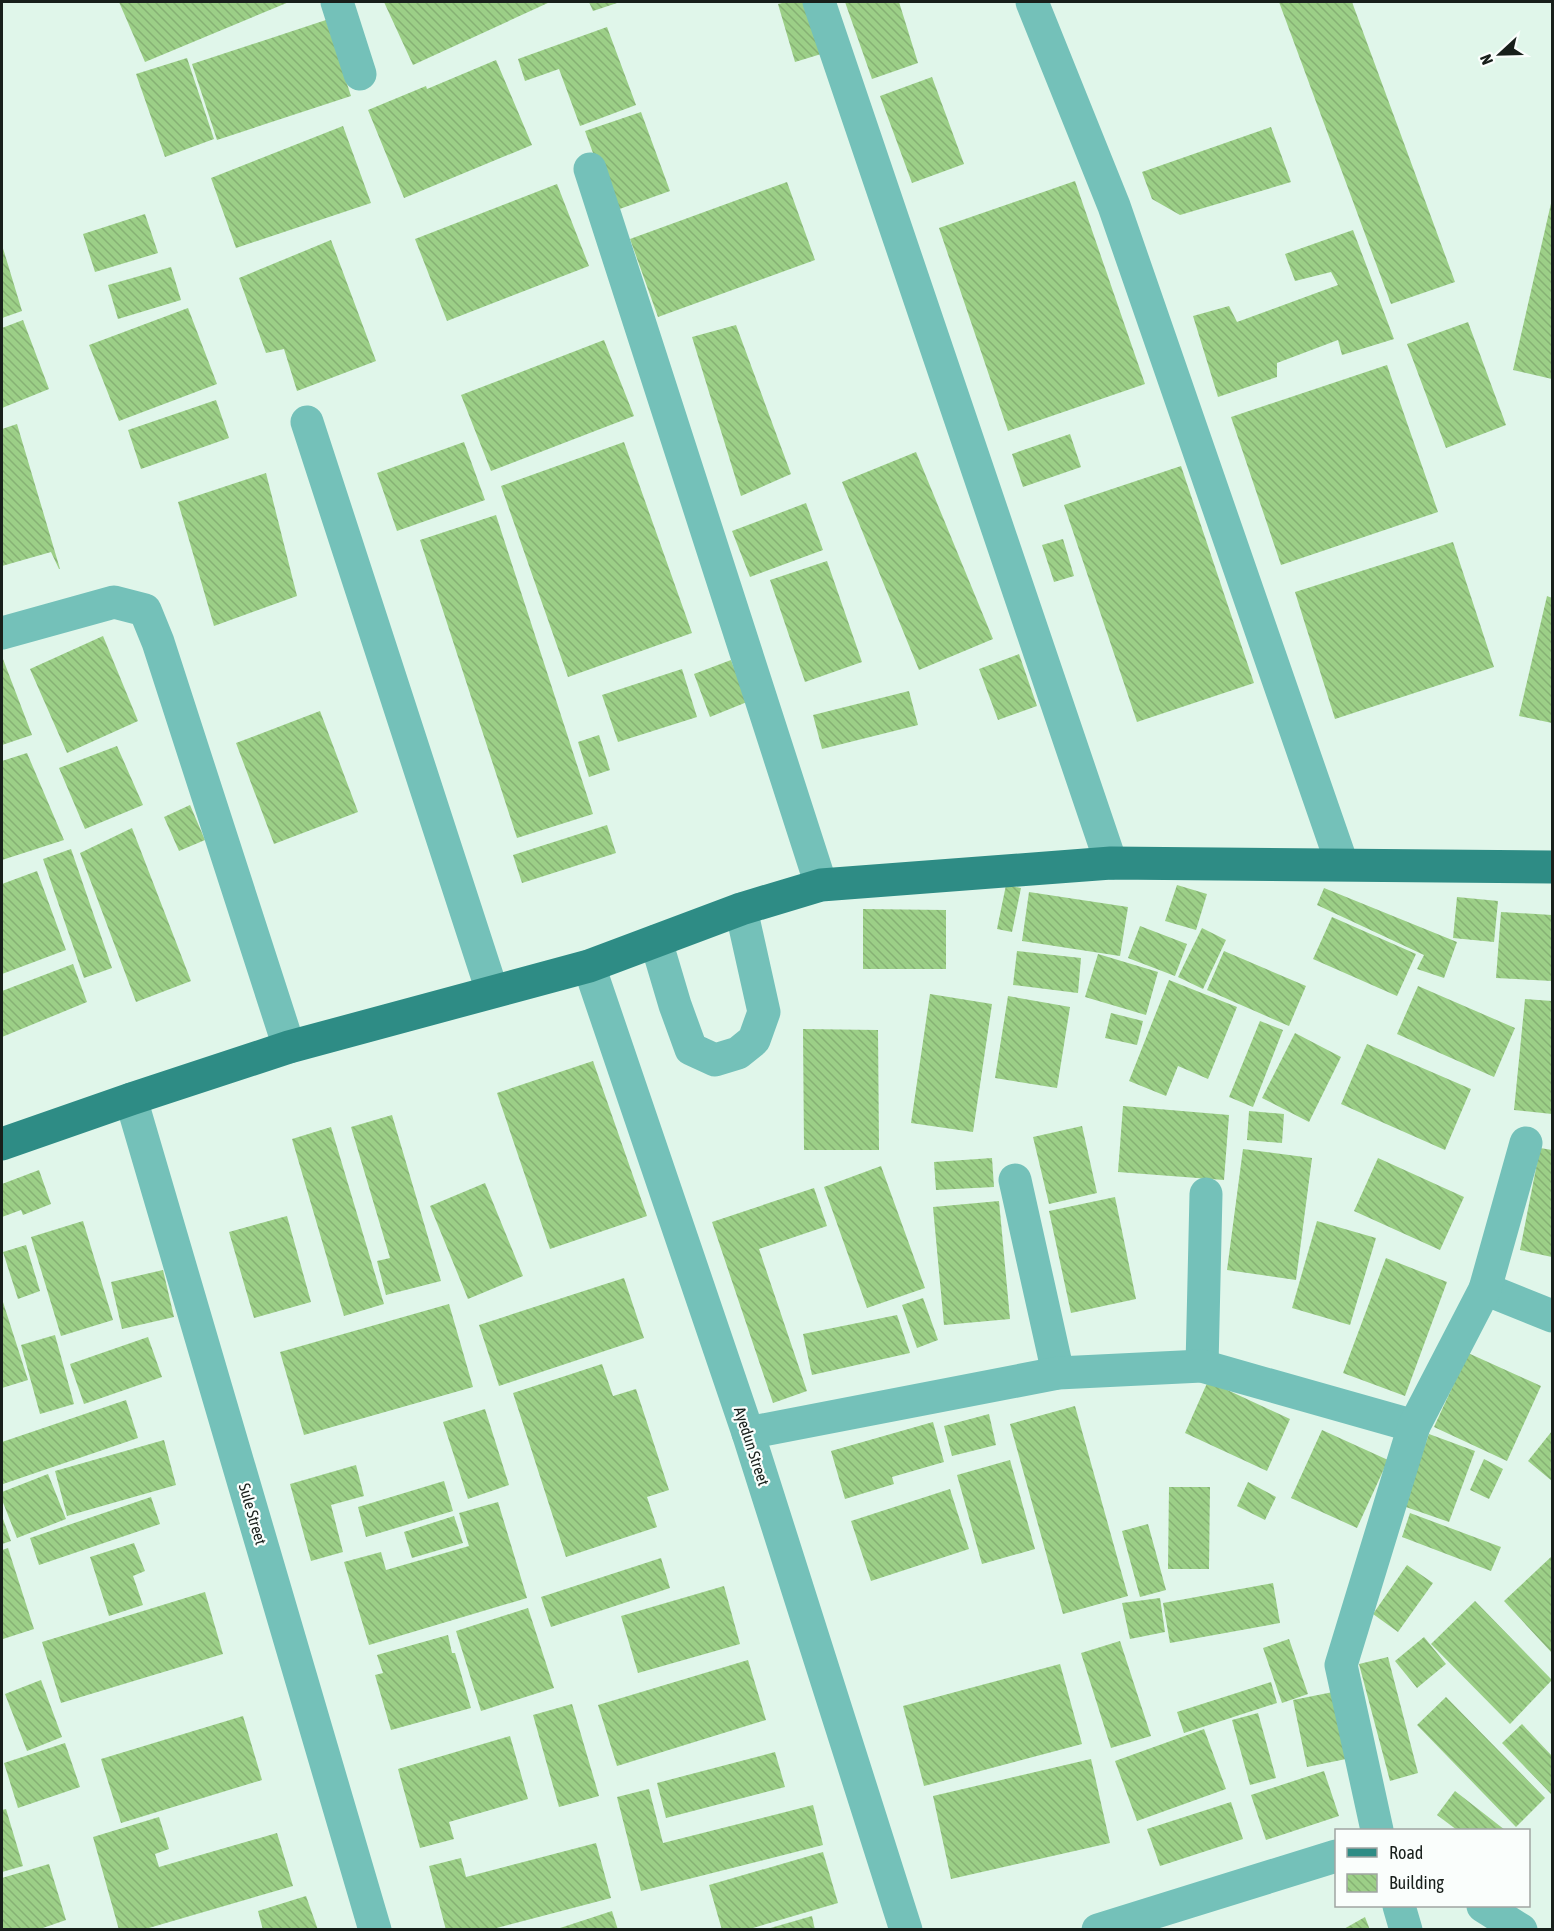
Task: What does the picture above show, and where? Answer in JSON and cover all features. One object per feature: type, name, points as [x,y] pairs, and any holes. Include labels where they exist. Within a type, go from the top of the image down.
[{"type":"main road","points":[[2,1144],[289,1047],[590,966],[741,909],[821,885],[1111,863],[1552,867]]},
{"type":"street","points":[[337,2],[360,74]]},
{"type":"street","points":[[819,2],[1111,863]]},
{"type":"street","points":[[1032,2],[1114,206],[1342,864]]},
{"type":"street","points":[[590,170],[821,885]]},
{"type":"street","points":[[307,422],[492,991]]},
{"type":"street","points":[[2,633],[114,602],[145,609],[158,642],[289,1047]]},
{"type":"street","points":[[656,941],[691,1049],[715,1060],[738,1053],[754,1040],[764,1012],[741,909]]},
{"type":"street","name":"Ayedun Street","points":[[590,966],[748,1433],[906,1929]]},
{"type":"street","name":"Sule Street","points":[[131,1099],[375,1929]]},
{"type":"street","points":[[1377,1829],[1341,1665],[1414,1426],[1485,1289],[1526,1143]]},
{"type":"street","points":[[1015,1180],[1058,1373]]},
{"type":"street","points":[[1202,1366],[1206,1194]]},
{"type":"street","points":[[1485,1289],[1552,1316]]},
{"type":"street","points":[[748,1433],[1058,1373],[1202,1366],[1414,1426]]},
{"type":"street","points":[[1098,1929],[1335,1856]]},
{"type":"street","points":[[1400,1907],[1406,1929]]},
{"type":"street","points":[[1486,1907],[1521,1929]]},
{"type":"building","points":[[119,2],[289,2],[145,62]]},
{"type":"building","points":[[384,2],[550,2],[413,65]]},
{"type":"building","points":[[589,2],[620,2],[593,11]]},
{"type":"building","points":[[817,2],[831,51],[795,62],[778,4]]},
{"type":"building","points":[[845,2],[899,2],[918,63],[872,79]]},
{"type":"building","points":[[1279,2],[1352,2],[1455,282],[1391,304]]},
{"type":"building","points":[[326,20],[351,96],[217,140],[192,64]]},
{"type":"building","points":[[607,27],[636,105],[580,126],[559,69],[525,81],[518,59]]},
{"type":"building","points":[[187,58],[214,139],[165,157],[136,74]]},
{"type":"building","points":[[496,60],[532,145],[404,198],[368,110],[426,86],[427,89]]},
{"type":"building","points":[[932,77],[964,164],[912,183],[880,96]]},
{"type":"building","points":[[641,112],[670,191],[614,211],[585,131]]},
{"type":"building","points":[[343,126],[371,203],[236,248],[211,178]]},
{"type":"building","points":[[1271,127],[1291,182],[1180,215],[1152,199],[1142,172]]},
{"type":"building","points":[[1075,181],[1145,384],[1008,431],[939,228]]},
{"type":"building","points":[[787,182],[815,260],[658,317],[630,239]]},
{"type":"building","points":[[557,184],[589,266],[447,321],[415,239]]},
{"type":"building","points":[[1552,199],[1552,379],[1513,370]]},
{"type":"building","points":[[145,214],[158,253],[95,272],[83,234]]},
{"type":"building","points":[[1353,230],[1394,339],[1342,355],[1338,340],[1277,363],[1277,377],[1218,397],[1193,316],[1229,306],[1237,322],[1338,285],[1331,272],[1295,281],[1285,254]]},
{"type":"building","points":[[331,240],[376,361],[297,391],[284,349],[266,353],[239,278]]},
{"type":"building","points":[[2,245],[22,311],[2,318]]},
{"type":"building","points":[[171,267],[181,300],[118,319],[108,285]]},
{"type":"building","points":[[188,308],[217,384],[119,421],[89,345]]},
{"type":"building","points":[[23,320],[49,389],[2,408],[2,328]]},
{"type":"building","points":[[1468,322],[1506,425],[1446,448],[1407,344]]},
{"type":"building","points":[[736,325],[791,474],[741,496],[692,337]]},
{"type":"building","points":[[604,340],[634,416],[491,471],[461,395]]},
{"type":"building","points":[[1387,365],[1438,512],[1281,565],[1231,417]]},
{"type":"building","points":[[216,400],[229,438],[141,469],[128,430]]},
{"type":"building","points":[[17,424],[60,569],[51,552],[2,566],[2,429]]},
{"type":"building","points":[[1070,434],[1081,467],[1023,487],[1012,454]]},
{"type":"building","points":[[464,442],[485,500],[397,531],[377,473]]},
{"type":"building","points":[[624,442],[692,633],[568,677],[501,486]]},
{"type":"building","points":[[916,452],[993,639],[919,670],[842,482]]},
{"type":"building","points":[[1181,466],[1254,683],[1137,722],[1064,505]]},
{"type":"building","points":[[266,473],[297,596],[214,626],[178,502]]},
{"type":"building","points":[[806,503],[823,550],[750,577],[732,531]]},
{"type":"building","points":[[496,515],[593,814],[517,838],[420,540]]},
{"type":"building","points":[[1063,539],[1074,576],[1054,582],[1042,545]]},
{"type":"building","points":[[1453,542],[1494,667],[1335,719],[1295,592]]},
{"type":"building","points":[[827,561],[862,662],[805,682],[770,580]]},
{"type":"building","points":[[1547,596],[1552,598],[1552,723],[1519,716]]},
{"type":"building","points":[[103,636],[138,721],[67,753],[30,669]]},
{"type":"building","points":[[1019,654],[1037,706],[998,720],[979,669]]},
{"type":"building","points":[[2,660],[32,735],[2,745]]},
{"type":"building","points":[[731,660],[747,702],[710,717],[694,674]]},
{"type":"building","points":[[682,669],[697,717],[618,742],[602,695]]},
{"type":"building","points":[[909,691],[918,725],[822,749],[813,715]]},
{"type":"building","points":[[320,711],[358,812],[274,844],[236,743]]},
{"type":"building","points":[[599,735],[610,770],[589,777],[578,742]]},
{"type":"building","points":[[117,746],[143,805],[85,829],[59,768]]},
{"type":"building","points":[[27,753],[64,840],[2,860],[2,761]]},
{"type":"building","points":[[190,805],[205,840],[179,851],[164,817]]},
{"type":"building","points":[[607,825],[616,853],[522,883],[513,855]]},
{"type":"building","points":[[132,828],[191,981],[136,1002],[80,853]]},
{"type":"building","points":[[71,849],[112,968],[84,978],[43,859]]},
{"type":"building","points":[[37,871],[66,950],[2,974],[2,884]]},
{"type":"building","points":[[1006,885],[1021,888],[1012,932],[997,929]]},
{"type":"building","points":[[1177,885],[1207,894],[1196,930],[1165,921]]},
{"type":"building","points":[[1324,888],[1457,942],[1444,978],[1417,969],[1424,955],[1317,905]]},
{"type":"building","points":[[1029,892],[1128,907],[1120,956],[1022,941]]},
{"type":"building","points":[[1457,897],[1498,901],[1494,942],[1453,938]]},
{"type":"building","points":[[863,909],[946,910],[946,969],[863,969]]},
{"type":"building","points":[[1501,912],[1552,915],[1552,981],[1496,978]]},
{"type":"building","points":[[1332,917],[1416,954],[1397,996],[1313,959]]},
{"type":"building","points":[[1140,926],[1187,944],[1175,976],[1128,958]]},
{"type":"building","points":[[1202,928],[1226,940],[1203,989],[1178,977]]},
{"type":"building","points":[[1017,951],[1081,958],[1078,993],[1013,985]]},
{"type":"building","points":[[1224,951],[1306,986],[1289,1026],[1207,990]]},
{"type":"building","points":[[1098,954],[1158,972],[1146,1015],[1085,997]]},
{"type":"building","points":[[73,964],[87,1002],[2,1037],[2,991]]},
{"type":"building","points":[[1169,980],[1237,1007],[1208,1079],[1178,1066],[1166,1096],[1129,1081]]},
{"type":"building","points":[[1418,986],[1515,1028],[1494,1077],[1397,1034]]},
{"type":"building","points":[[930,994],[992,1004],[973,1132],[911,1123]]},
{"type":"building","points":[[1008,996],[1070,1007],[1057,1088],[995,1078]]},
{"type":"building","points":[[1525,999],[1552,1001],[1552,1114],[1514,1110]]},
{"type":"building","points":[[1111,1013],[1143,1021],[1137,1045],[1105,1038]]},
{"type":"building","points":[[1260,1021],[1283,1030],[1253,1107],[1229,1097]]},
{"type":"building","points":[[803,1029],[878,1030],[879,1150],[804,1150]]},
{"type":"building","points":[[1295,1033],[1341,1057],[1309,1122],[1262,1098]]},
{"type":"building","points":[[1367,1044],[1471,1089],[1445,1150],[1341,1104]]},
{"type":"building","points":[[593,1061],[647,1216],[550,1249],[497,1093]]},
{"type":"building","points":[[1123,1106],[1229,1115],[1224,1180],[1118,1172]]},
{"type":"building","points":[[1249,1111],[1284,1114],[1282,1143],[1247,1140]]},
{"type":"building","points":[[392,1115],[441,1281],[386,1295],[377,1261],[390,1258],[351,1127]]},
{"type":"building","points":[[1082,1126],[1097,1193],[1049,1204],[1033,1137]]},
{"type":"building","points":[[331,1127],[384,1304],[344,1316],[292,1139]]},
{"type":"building","points":[[1540,1148],[1552,1150],[1552,1257],[1520,1250]]},
{"type":"building","points":[[1243,1149],[1312,1158],[1296,1280],[1227,1270]]},
{"type":"building","points":[[992,1158],[994,1187],[936,1190],[934,1162]]},
{"type":"building","points":[[1378,1158],[1464,1197],[1440,1250],[1354,1211]]},
{"type":"building","points":[[881,1166],[925,1288],[867,1308],[824,1187]]},
{"type":"building","points":[[39,1170],[51,1204],[23,1215],[21,1210],[2,1217],[2,1184]]},
{"type":"building","points":[[485,1183],[523,1276],[468,1299],[430,1206]]},
{"type":"building","points":[[814,1188],[827,1226],[759,1249],[807,1391],[773,1403],[712,1222]]},
{"type":"building","points":[[1115,1197],[1136,1299],[1071,1313],[1049,1211]]},
{"type":"building","points":[[999,1201],[1010,1319],[944,1325],[933,1207]]},
{"type":"building","points":[[287,1216],[311,1302],[254,1318],[229,1232]]},
{"type":"building","points":[[83,1221],[113,1320],[61,1336],[31,1237]]},
{"type":"building","points":[[1317,1221],[1376,1238],[1350,1325],[1292,1308]]},
{"type":"building","points":[[26,1245],[40,1291],[18,1299],[3,1252]]},
{"type":"building","points":[[1386,1258],[1447,1282],[1405,1396],[1343,1373]]},
{"type":"building","points":[[163,1270],[174,1317],[122,1329],[111,1282]]},
{"type":"building","points":[[624,1278],[644,1338],[499,1386],[479,1325]]},
{"type":"building","points":[[923,1298],[938,1340],[917,1348],[902,1305]]},
{"type":"building","points":[[2,1299],[28,1380],[2,1388]]},
{"type":"building","points":[[449,1304],[473,1387],[304,1435],[280,1352]]},
{"type":"building","points":[[897,1315],[910,1353],[812,1375],[803,1334]]},
{"type":"building","points":[[55,1335],[74,1404],[40,1414],[21,1345]]},
{"type":"building","points":[[148,1337],[162,1377],[84,1404],[70,1364]]},
{"type":"building","points":[[1468,1353],[1541,1386],[1507,1461],[1434,1427]]},
{"type":"building","points":[[602,1364],[613,1396],[636,1389],[669,1490],[647,1497],[657,1527],[566,1557],[513,1393]]},
{"type":"building","points":[[1208,1381],[1290,1419],[1267,1471],[1185,1433]]},
{"type":"building","points":[[126,1400],[138,1438],[3,1484],[2,1442]]},
{"type":"building","points":[[1075,1406],[1128,1596],[1063,1614],[1010,1424]]},
{"type":"building","points":[[485,1409],[509,1485],[468,1499],[443,1422]]},
{"type":"building","points":[[989,1414],[996,1445],[952,1456],[944,1426]]},
{"type":"building","points":[[933,1422],[944,1462],[892,1477],[894,1484],[845,1499],[831,1451]]},
{"type":"building","points":[[1322,1430],[1388,1460],[1357,1528],[1291,1498]]},
{"type":"building","points":[[1552,1431],[1552,1481],[1528,1461]]},
{"type":"building","points":[[1429,1434],[1475,1451],[1449,1522],[1403,1506]]},
{"type":"building","points":[[164,1440],[176,1485],[67,1516],[55,1471]]},
{"type":"building","points":[[1484,1459],[1503,1469],[1489,1499],[1470,1490]]},
{"type":"building","points":[[1010,1460],[1035,1549],[982,1564],[957,1475]]},
{"type":"building","points":[[356,1465],[364,1496],[331,1505],[343,1552],[311,1561],[290,1484]]},
{"type":"building","points":[[48,1474],[66,1519],[17,1538],[2,1500],[2,1492]]},
{"type":"building","points":[[444,1481],[453,1511],[366,1537],[358,1507]]},
{"type":"building","points":[[1248,1482],[1276,1497],[1265,1520],[1237,1506]]},
{"type":"building","points":[[1169,1487],[1210,1487],[1209,1569],[1168,1569]]},
{"type":"building","points":[[950,1489],[969,1549],[871,1581],[851,1521]]},
{"type":"building","points":[[151,1497],[160,1524],[39,1565],[30,1538]]},
{"type":"building","points":[[498,1502],[527,1598],[369,1645],[344,1562],[381,1552],[386,1570],[469,1546],[459,1513]]},
{"type":"building","points":[[1410,1513],[1501,1547],[1491,1571],[1402,1537]]},
{"type":"building","points":[[2,1516],[11,1541],[2,1544]]},
{"type":"building","points":[[454,1516],[463,1543],[412,1558],[404,1532]]},
{"type":"building","points":[[1148,1524],[1166,1590],[1140,1597],[1122,1531]]},
{"type":"building","points":[[134,1543],[145,1571],[133,1576],[143,1605],[109,1616],[90,1557]]},
{"type":"building","points":[[8,1548],[34,1629],[3,1639],[2,1550]]},
{"type":"building","points":[[1552,1556],[1552,1653],[1504,1601]]},
{"type":"building","points":[[661,1558],[670,1588],[551,1627],[541,1597]]},
{"type":"building","points":[[1407,1565],[1433,1583],[1398,1632],[1373,1614]]},
{"type":"building","points":[[1273,1583],[1280,1623],[1170,1643],[1163,1603]]},
{"type":"building","points":[[724,1586],[740,1644],[638,1673],[621,1616]]},
{"type":"building","points":[[205,1592],[223,1654],[61,1703],[42,1642]]},
{"type":"building","points":[[1160,1598],[1165,1632],[1130,1639],[1122,1603]]},
{"type":"building","points":[[1475,1601],[1552,1680],[1510,1724],[1431,1644]]},
{"type":"building","points":[[528,1608],[554,1688],[481,1711],[456,1631]]},
{"type":"building","points":[[448,1635],[471,1708],[391,1730],[375,1675],[383,1673],[377,1655]]},
{"type":"building","points":[[1424,1637],[1446,1664],[1417,1688],[1395,1661]]},
{"type":"building","points":[[1289,1639],[1308,1694],[1282,1703],[1263,1648]]},
{"type":"building","points":[[1120,1641],[1151,1736],[1111,1748],[1081,1653]]},
{"type":"building","points":[[1388,1657],[1418,1773],[1390,1781],[1359,1664]]},
{"type":"building","points":[[748,1660],[766,1720],[617,1766],[598,1705]]},
{"type":"building","points":[[1060,1664],[1082,1744],[924,1786],[903,1706]]},
{"type":"building","points":[[41,1680],[62,1737],[27,1751],[5,1694]]},
{"type":"building","points":[[1271,1682],[1277,1703],[1184,1733],[1177,1712]]},
{"type":"building","points":[[1333,1692],[1346,1759],[1307,1767],[1293,1700]]},
{"type":"building","points":[[1446,1697],[1545,1798],[1516,1827],[1417,1725]]},
{"type":"building","points":[[572,1704],[599,1796],[559,1807],[533,1715]]},
{"type":"building","points":[[1258,1713],[1276,1778],[1250,1785],[1232,1720]]},
{"type":"building","points":[[243,1716],[262,1780],[121,1823],[101,1759]]},
{"type":"building","points":[[1522,1724],[1552,1756],[1552,1795],[1502,1743]]},
{"type":"building","points":[[1204,1729],[1226,1789],[1137,1821],[1115,1761]]},
{"type":"building","points":[[510,1736],[528,1799],[449,1822],[454,1839],[420,1848],[398,1769]]},
{"type":"building","points":[[65,1743],[80,1787],[18,1808],[4,1763]]},
{"type":"building","points":[[775,1752],[785,1787],[666,1818],[657,1783]]},
{"type":"building","points":[[1091,1759],[1110,1843],[951,1879],[933,1796]]},
{"type":"building","points":[[1324,1771],[1339,1816],[1266,1840],[1251,1795]]},
{"type":"building","points":[[649,1789],[663,1843],[813,1805],[823,1845],[641,1891],[617,1797]]},
{"type":"building","points":[[1455,1791],[1504,1829],[1456,1829],[1437,1815]]},
{"type":"building","points":[[1231,1802],[1243,1839],[1160,1866],[1147,1829]]},
{"type":"building","points":[[6,1809],[23,1866],[2,1872],[2,1810]]},
{"type":"building","points":[[159,1817],[169,1849],[155,1854],[159,1867],[277,1833],[293,1886],[142,1930],[119,1930],[93,1837]]},
{"type":"building","points":[[596,1843],[611,1898],[489,1930],[446,1930],[429,1866],[461,1858],[466,1877]]},
{"type":"building","points":[[823,1852],[838,1903],[746,1930],[722,1930],[709,1885]]},
{"type":"building","points":[[49,1864],[66,1920],[37,1930],[2,1930],[2,1878]]},
{"type":"building","points":[[306,1896],[318,1930],[263,1930],[258,1911]]},
{"type":"building","points":[[612,1911],[618,1930],[557,1930],[557,1929]]},
{"type":"building","points":[[812,1916],[815,1930],[767,1930],[767,1929]]},
{"type":"building","points":[[1365,1917],[1370,1930],[1342,1930]]}]
